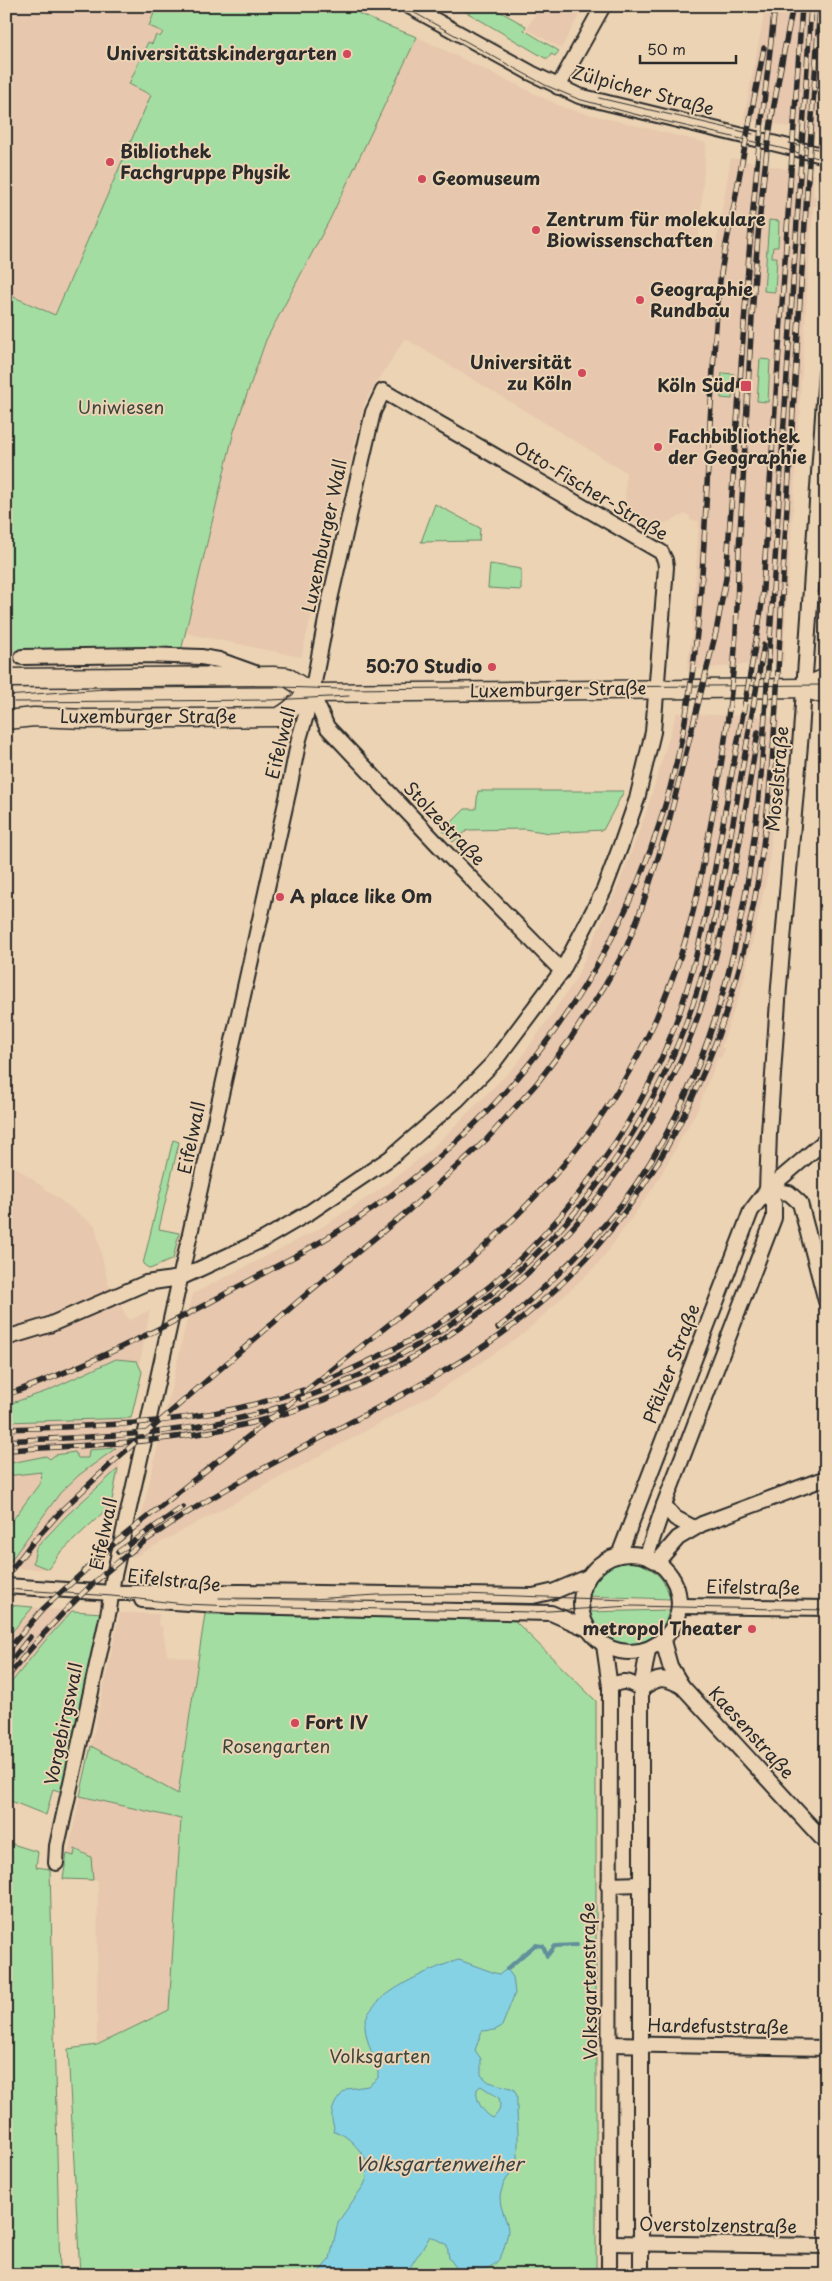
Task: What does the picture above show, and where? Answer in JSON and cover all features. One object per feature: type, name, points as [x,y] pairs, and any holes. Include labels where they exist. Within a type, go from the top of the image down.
[{"type":"main road","points":[[6,678],[287,677],[312,693]]},
{"type":"main road","name":"Luxemburger Straße","points":[[803,688],[826,678]]},
{"type":"main road","name":"Luxemburger Straße","points":[[6,720],[34,717],[86,719],[278,717],[288,713],[303,698],[312,693],[803,688],[826,695]]},
{"type":"street","name":"Zülpicher Straße","points":[[408,6],[558,88],[607,104],[826,156]]},
{"type":"street","points":[[558,88],[603,6]]},
{"type":"street","name":"Moselstraße","points":[[767,1190],[779,986],[826,372]]},
{"type":"street","name":"Otto-Fischer-Straße","points":[[6,1338],[49,1324],[146,1283],[180,1278],[256,1243],[339,1193],[390,1158],[457,1100],[493,1062],[562,972],[604,890],[636,799],[653,732],[666,564],[661,552],[383,390]]},
{"type":"street","name":"Luxemburger Wall","points":[[312,693],[329,604],[359,470],[373,412],[383,390]]},
{"type":"street","points":[[22,657],[146,655],[202,657],[219,660],[263,676]]},
{"type":"street","name":"Stolzestraße","points":[[312,693],[327,727],[562,972]]},
{"type":"street","name":"Eifelwall","points":[[112,1593],[113,1580],[295,756],[312,693]]},
{"type":"street","name":"Pfälzer Straße","points":[[619,1555],[751,1211],[767,1190],[826,1140]]},
{"type":"street","points":[[767,1190],[789,1193],[800,1203],[826,1301]]},
{"type":"street","points":[[652,1558],[664,1505],[774,1218],[774,1204],[767,1190]]},
{"type":"street","points":[[652,1558],[694,1528],[826,1478]]},
{"type":"street","points":[[664,1505],[675,1518],[694,1528]]},
{"type":"street","points":[[619,1555],[652,1558],[674,1580],[680,1606],[677,1619],[663,1640],[648,1650],[634,1653],[620,1652],[604,1645],[588,1629],[581,1604],[582,1594],[588,1577],[604,1561],[619,1555]]},
{"type":"street","name":"Eifelstraße","points":[[112,1593],[241,1592],[533,1596],[555,1591],[588,1577]]},
{"type":"street","points":[[6,1586],[112,1593]]},
{"type":"street","name":"Eifelstraße","points":[[112,1593],[146,1600],[184,1604],[551,1613],[588,1629]]},
{"type":"street","name":"Vorgebirgswall","points":[[56,1863],[59,1837],[112,1593]]},
{"type":"street","name":"Eifelstraße","points":[[680,1606],[826,1608]]},
{"type":"street","name":"Kaesenstraße","points":[[663,1640],[670,1666],[682,1686],[826,1843]]},
{"type":"street","name":"Volksgartenstraße","points":[[604,1645],[610,1687],[608,1885],[610,2044],[609,2275]]},
{"type":"street","points":[[641,2275],[641,1689],[648,1650]]},
{"type":"street","points":[[641,1689],[655,1679],[669,1679],[682,1686]]},
{"type":"street","points":[[610,1687],[617,1682],[630,1682],[641,1689]]},
{"type":"street","points":[[608,1885],[642,1884]]},
{"type":"street","name":"Hardefuststraße","points":[[610,2044],[826,2048]]},
{"type":"street","name":"Overstolzenstraße","points":[[609,2243],[826,2246]]},
{"type":"shaded area","points":[[6,6],[138,6],[154,13],[163,32],[160,37],[156,35],[152,44],[148,42],[129,84],[152,95],[55,315],[8,294],[6,296]]},
{"type":"shaded area","points":[[540,6],[584,6],[561,48],[527,29]]},
{"type":"shaded area","points":[[766,6],[826,6],[826,38],[818,133],[744,118]]},
{"type":"shaded area","name":"Universität zu Köln","points":[[417,37],[564,108],[706,143],[698,244],[716,246],[731,158],[813,174],[813,196],[816,197],[816,206],[813,206],[784,661],[687,670],[692,634],[699,521],[690,520],[690,515],[685,514],[663,524],[625,522],[626,472],[405,338],[365,401],[301,657],[186,633],[234,431],[266,340],[329,221]]},
{"type":"shaded area","points":[[677,712],[680,714],[780,717],[778,745],[780,745],[768,872],[742,987],[721,1047],[724,1049],[721,1058],[718,1057],[697,1110],[655,1185],[600,1262],[523,1334],[435,1393],[132,1558],[193,1294],[319,1229],[378,1191],[433,1148],[517,1064],[575,981],[619,884],[646,813]]},
{"type":"shaded area","points":[[6,1160],[95,1226],[108,1284],[129,1321],[150,1310],[112,1506],[57,1554],[44,1569],[6,1568]]},
{"type":"shaded area","points":[[6,1605],[72,1611],[6,1689]]},
{"type":"shaded area","points":[[120,1613],[159,1614],[158,1624],[162,1627],[167,1655],[198,1660],[178,1795],[91,1746]]},
{"type":"shaded area","points":[[80,1796],[181,1818],[169,2011],[97,2044],[98,1880],[63,1879]]},
{"type":"green space","name":"Uniwiesen","points":[[138,6],[343,6],[377,22],[417,37],[329,221],[266,340],[234,431],[181,651],[6,653],[6,296],[7,294],[55,315],[151,95],[129,84],[148,42],[152,44],[156,35],[160,37],[163,32],[149,26],[154,13]]},
{"type":"green space","points":[[456,6],[490,6],[526,26],[524,30],[559,51],[555,56],[551,54],[549,58],[545,58]]},
{"type":"green space","points":[[769,220],[779,221],[778,247],[773,247],[772,257],[777,257],[775,292],[764,291]]},
{"type":"green space","points":[[760,359],[770,360],[768,402],[757,401]]},
{"type":"green space","points":[[722,373],[734,374],[732,399],[721,398]]},
{"type":"green space","points":[[435,504],[480,528],[479,541],[421,542]]},
{"type":"green space","points":[[490,564],[521,569],[521,590],[488,588]]},
{"type":"green space","points":[[478,791],[624,791],[603,830],[550,833],[524,829],[468,830],[453,842],[443,831],[465,809],[476,809]]},
{"type":"green space","points":[[173,1140],[179,1142],[159,1229],[179,1233],[173,1259],[150,1269],[143,1264]]},
{"type":"green space","points":[[116,1359],[137,1361],[142,1372],[131,1418],[6,1422],[6,1405],[47,1391]]},
{"type":"green space","points":[[116,1448],[79,1475],[60,1493],[6,1567],[6,1529],[40,1483],[41,1472],[6,1476],[6,1464],[46,1456],[50,1459],[55,1455],[75,1452],[78,1458],[88,1458],[89,1450]]},
{"type":"green space","points":[[118,1469],[111,1505],[59,1554],[48,1569],[33,1563],[36,1548],[67,1515]]},
{"type":"green space","points":[[630,1561],[651,1569],[665,1585],[670,1599],[586,1596],[592,1582],[602,1571],[615,1564]]},
{"type":"green space","points":[[6,1605],[33,1607],[6,1639]]},
{"type":"green space","points":[[669,1610],[663,1625],[654,1636],[642,1643],[628,1645],[615,1643],[603,1637],[593,1627],[587,1612]]},
{"type":"green space","points":[[72,1611],[103,1613],[62,1792],[53,1789],[46,1815],[6,1799],[12,1785],[6,1783],[6,1689]]},
{"type":"green space","name":"Volksgarten","points":[[205,1614],[514,1620],[596,1701],[596,2275],[80,2275],[68,2049],[97,2045],[169,2010],[181,1819],[80,1796],[91,1746],[178,1794]]},
{"type":"green space","points":[[6,1842],[38,1852],[36,1867],[50,1869],[60,2275],[6,2275]]},
{"type":"green space","points":[[75,1849],[91,1857],[93,1880],[63,1879],[67,1854],[74,1856]]},
{"type":"water","name":"Volksgartenweiher","points":[[459,1960],[500,1974],[507,1969],[513,1977],[515,1993],[502,2026],[495,2030],[482,2031],[475,2050],[481,2059],[481,2075],[489,2082],[514,2089],[517,2096],[517,2157],[514,2167],[502,2187],[500,2197],[508,2230],[501,2256],[492,2266],[480,2270],[458,2270],[449,2258],[447,2245],[430,2236],[407,2275],[316,2275],[330,2259],[338,2222],[364,2185],[367,2178],[366,2171],[371,2169],[365,2158],[350,2140],[333,2132],[332,2121],[334,2106],[347,2089],[368,2086],[378,2078],[365,2027],[367,2016],[387,1994],[402,1984],[448,1963]],"holes":[[[481,2086],[499,2098],[499,2109],[493,2118],[480,2106],[477,2089]]]},
{"type":"waterway","points":[[507,1969],[535,1945],[543,1946],[547,1956],[555,1946],[577,1945]]},
{"type":"tunnel","points":[[6,658],[22,657]]},
{"type":"tram line","points":[[402,6],[545,85],[578,99],[826,160]]},
{"type":"tram line","points":[[599,98],[753,134]]},
{"type":"tram line","points":[[789,143],[826,151]]},
{"type":"tram line","points":[[6,696],[119,688],[280,687],[341,689],[826,685]]},
{"type":"tram line","points":[[14,702],[271,700],[349,696]]},
{"type":"tram line","points":[[6,1589],[112,1596],[184,1604],[235,1606],[533,1612],[631,1606],[826,1610]]},
{"type":"tram line","points":[[219,1598],[312,1599],[377,1595],[463,1594],[626,1600]]},
{"type":"railway","points":[[6,1577],[32,1543],[63,1509],[114,1461],[309,1292],[409,1210],[487,1139],[537,1083],[569,1041],[604,987],[626,948],[642,907],[666,833],[716,632],[726,578],[749,254],[775,6]]},
{"type":"railway","points":[[6,1652],[43,1609],[116,1542],[471,1259],[505,1228],[565,1163],[591,1130],[637,1057],[657,1017],[680,958],[694,910],[719,780],[731,694],[736,637],[750,345],[761,205],[771,120],[793,6]]},
{"type":"railway","points":[[324,1382],[410,1341],[465,1306],[544,1235],[579,1193],[611,1149],[639,1103],[662,1056],[681,1008],[696,957],[708,905],[762,603],[802,6]]},
{"type":"railway","points":[[498,1328],[547,1285],[593,1238],[621,1205],[653,1157],[680,1107],[702,1055],[721,1001],[735,945],[755,833],[761,776],[811,6]]},
{"type":"railway","points":[[6,1679],[42,1636],[80,1596],[144,1542],[223,1491],[447,1369],[480,1349],[526,1315],[571,1274],[612,1228],[647,1179],[678,1127],[704,1073],[725,1016],[742,957],[755,897],[768,804],[776,710],[798,329],[820,6]]},
{"type":"railway","points":[[6,1395],[94,1360],[180,1318],[314,1246],[389,1197],[444,1153],[494,1104],[539,1051],[579,995],[613,935],[642,872],[665,806],[682,737],[691,681],[703,567],[711,395],[720,281],[764,48]]},
{"type":"railway","points":[[301,1399],[371,1370],[436,1333],[496,1290],[550,1240],[598,1184],[639,1123],[673,1056],[704,968],[728,851],[764,645]]},
{"type":"railway","points":[[6,1450],[98,1445],[190,1435],[251,1423],[326,1399],[398,1366],[465,1324],[526,1274],[581,1218],[629,1155],[669,1086],[699,1013],[719,944],[734,874],[758,732]]},
{"type":"railway","points":[[6,1429],[156,1421],[229,1410],[303,1390]]},
{"type":"railway","points":[[6,1441],[112,1436],[182,1429],[217,1423],[285,1405]]},
{"type":"railway","points":[[118,1552],[183,1507]]},
{"type":"railway","points":[[6,1667],[30,1637]]},
{"type":"place","name":"Universitätskindergarten","points":[[347,54]]},
{"type":"place","name":"Bibliothek Fachgruppe Physik","points":[[110,162]]},
{"type":"place","name":"Geomuseum","points":[[422,179]]},
{"type":"place","name":"Zentrum für molekulare Biowissenschaften","points":[[536,230]]},
{"type":"place","name":"Geographie Rundbau","points":[[640,300]]},
{"type":"place","name":"Universität zu Köln","points":[[582,373]]},
{"type":"place","name":"Köln Süd","points":[[746,386]]},
{"type":"place","name":"Fachbibliothek der Geographie","points":[[658,447]]},
{"type":"place","name":"50:70 Studio","points":[[492,667]]},
{"type":"place","name":"A place like Om","points":[[280,897]]},
{"type":"place","name":"metropol Theater","points":[[752,1629]]},
{"type":"place","name":"Fort IV","points":[[295,1723]]},
{"type":"park label","name":"Rosengarten","points":[[276,1747]]}]
